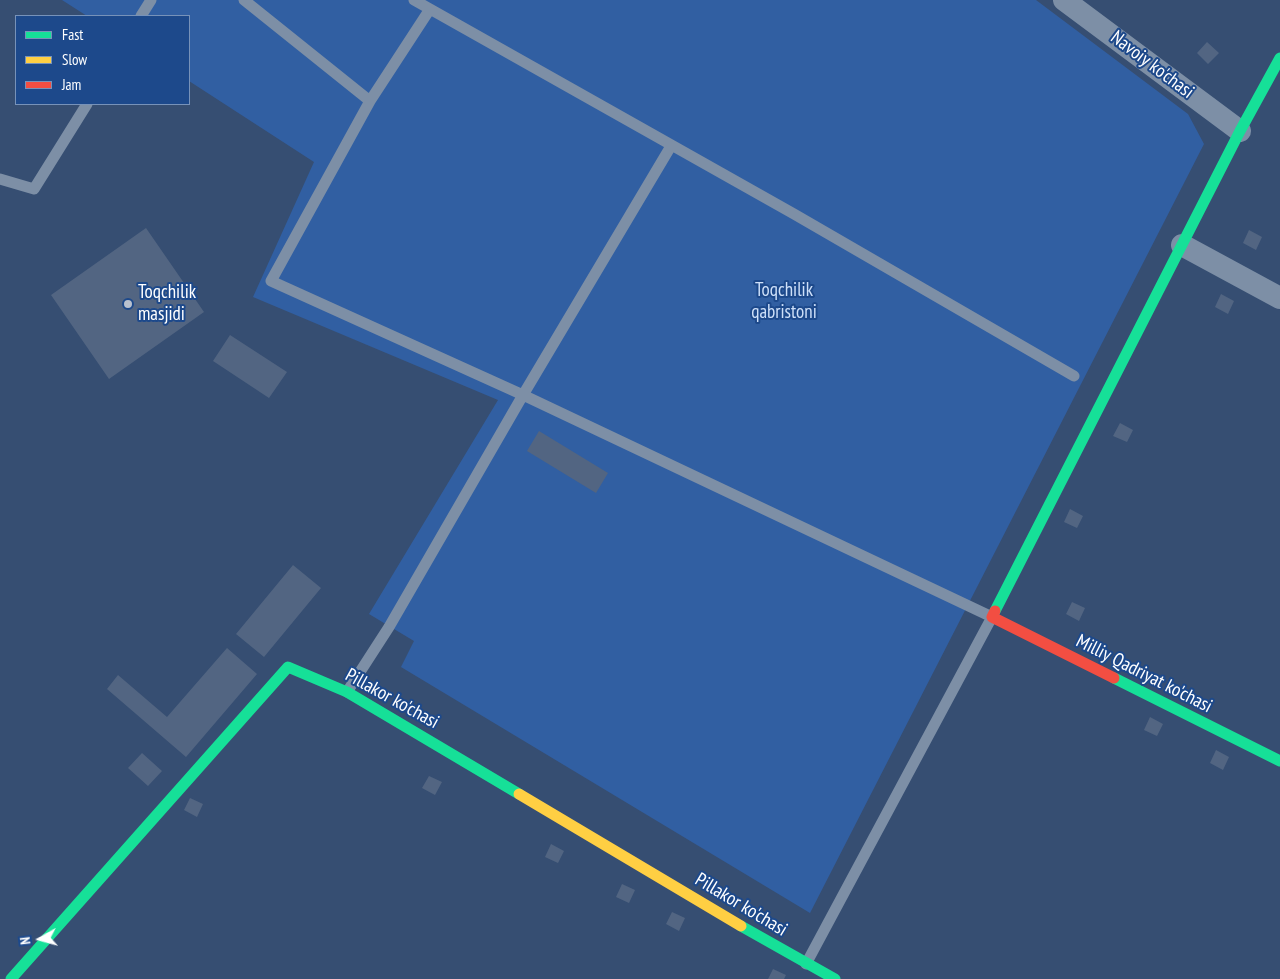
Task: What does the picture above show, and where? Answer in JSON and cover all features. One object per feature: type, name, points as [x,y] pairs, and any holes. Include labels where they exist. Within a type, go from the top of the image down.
[{"type":"street","name":"Navoiy ko'chasi","points":[[1064,0],[1240,131]]},
{"type":"street","points":[[992,617],[1240,131],[1280,58]]},
{"type":"street","points":[[1182,245],[1280,298]]},
{"type":"street","name":"Milliy Qadriyat ko'chasi","points":[[992,617],[1280,761]]},
{"type":"street","name":"Pillakor ko'chasi","points":[[12,979],[288,667],[347,692],[806,964],[836,979]]},
{"type":"street","points":[[0,976],[4,979]]},
{"type":"lane","points":[[142,15],[151,0]]},
{"type":"lane","points":[[244,0],[370,101]]},
{"type":"lane","points":[[414,0],[1074,376]]},
{"type":"lane","points":[[430,9],[370,101],[271,281],[523,395],[992,617],[806,964]]},
{"type":"lane","points":[[0,179],[34,189],[86,105]]},
{"type":"lane","points":[[347,692],[389,627],[523,395],[671,146]]},
{"type":"green space","name":"Toqchilik qabristoni","points":[[62,0],[1036,0],[1188,114],[1204,144],[810,913],[401,667],[414,641],[369,614],[498,400],[253,297],[314,162],[190,82],[190,15],[85,15]]},
{"type":"building","points":[[1207,42],[1219,53],[1208,64],[1197,53]]},
{"type":"building","name":"Toqchilik masjidi","points":[[146,228],[204,312],[109,379],[51,295]]},
{"type":"building","points":[[1249,230],[1262,237],[1256,250],[1243,243]]},
{"type":"building","points":[[1221,294],[1234,301],[1228,314],[1215,307]]},
{"type":"building","points":[[230,335],[287,372],[269,398],[213,361]]},
{"type":"building","points":[[1120,423],[1133,430],[1127,442],[1113,436]]},
{"type":"building","points":[[539,431],[608,473],[596,493],[527,451]]},
{"type":"building","points":[[1070,509],[1083,516],[1077,528],[1064,522]]},
{"type":"building","points":[[293,565],[321,588],[264,657],[236,634]]},
{"type":"building","points":[[1072,602],[1085,608],[1079,621],[1066,614]]},
{"type":"building","points":[[227,648],[257,674],[186,757],[107,689],[118,675],[167,717]]},
{"type":"building","points":[[1150,717],[1163,724],[1157,736],[1144,730]]},
{"type":"building","points":[[1216,750],[1229,757],[1223,770],[1210,763]]},
{"type":"building","points":[[142,753],[162,771],[148,786],[128,768]]},
{"type":"building","points":[[429,776],[442,782],[435,795],[422,788]]},
{"type":"building","points":[[190,798],[203,804],[197,817],[184,810]]},
{"type":"building","points":[[551,844],[564,851],[558,863],[545,857]]},
{"type":"building","points":[[622,884],[635,890],[629,903],[616,897]]},
{"type":"building","points":[[672,912],[685,918],[679,931],[666,924]]},
{"type":"building","points":[[773,969],[786,975],[784,979],[768,979]]},
{"type":"traffic: fast","points":[[995,611],[1240,131],[1280,58]]},
{"type":"traffic: fast","points":[[11,979],[288,667],[347,692],[519,794]]},
{"type":"traffic: fast","points":[[1114,678],[1280,761]]},
{"type":"traffic: fast","points":[[741,926],[835,979]]},
{"type":"traffic: slow","points":[[519,794],[741,926]]},
{"type":"traffic: jam","points":[[995,611],[992,617],[1114,678]]},
{"type":"place","name":"Toqchilik masjidi","points":[[128,304]]}]
